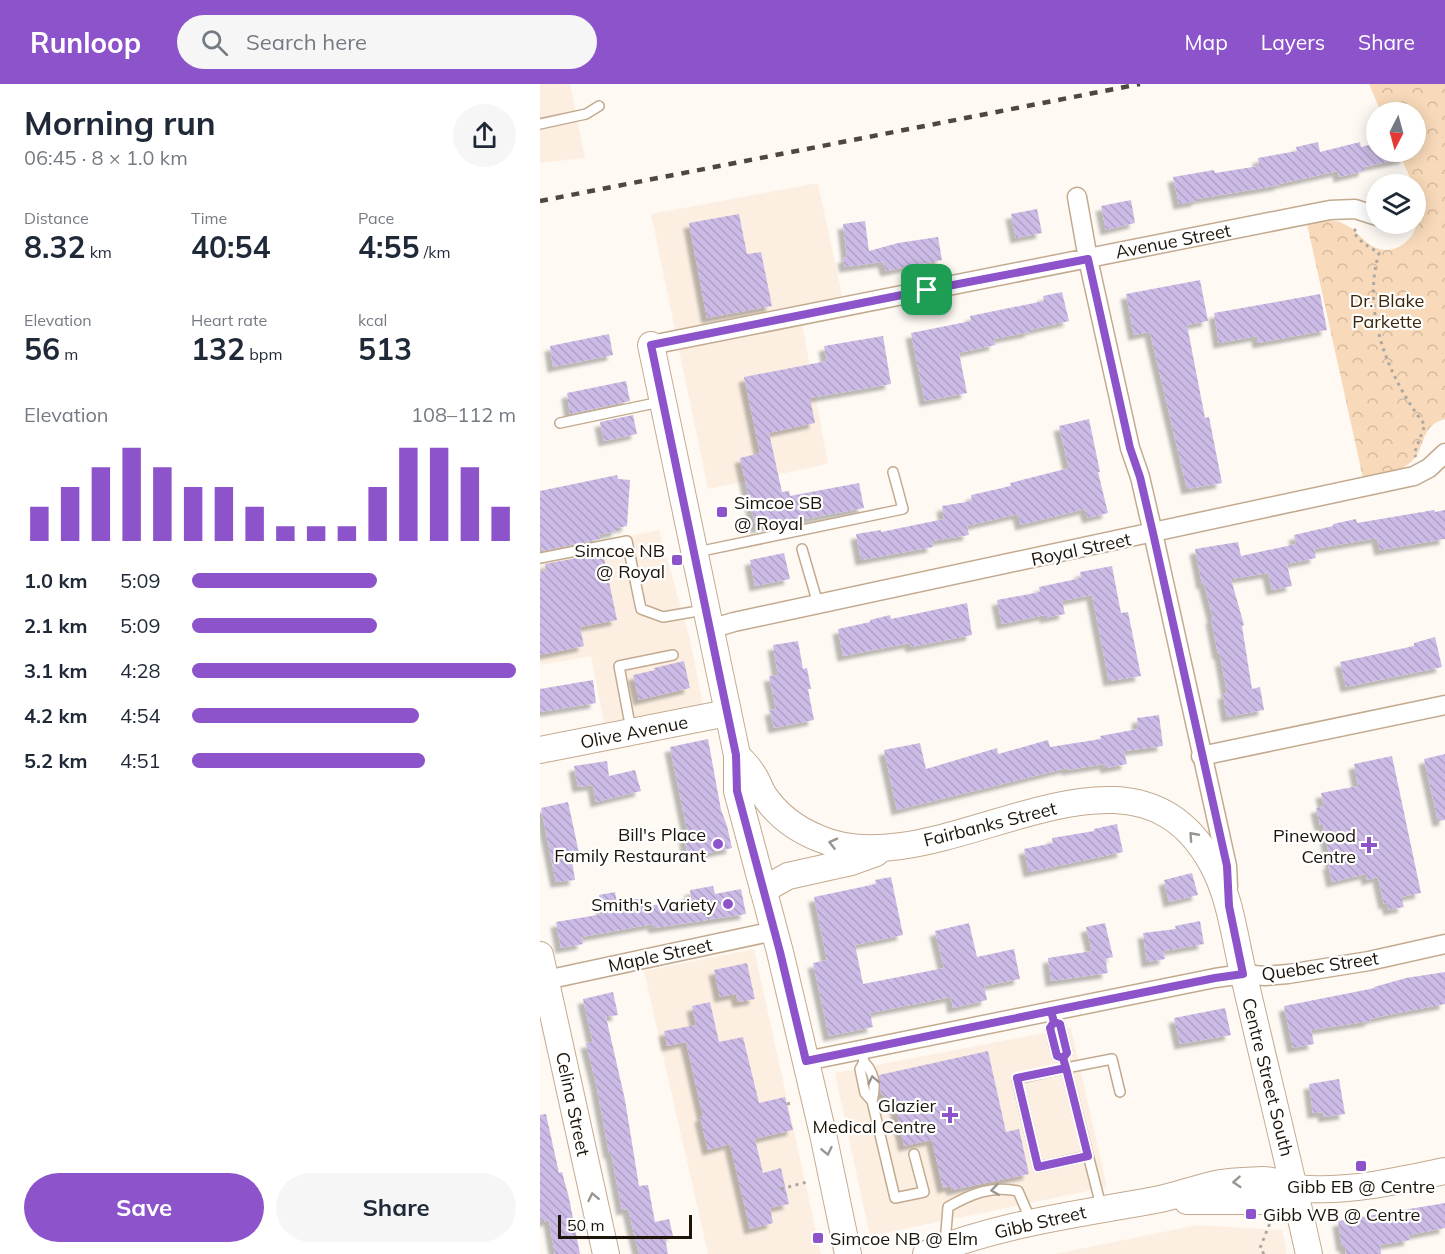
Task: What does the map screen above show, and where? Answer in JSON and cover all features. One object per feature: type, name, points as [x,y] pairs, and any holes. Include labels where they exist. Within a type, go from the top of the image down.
[{"type":"main road","points":[[651,345],[736,755],[737,791],[806,1061],[848,1254]]},
{"type":"main road","name":"Olive Avenue","points":[[540,750],[727,713]]},
{"type":"main road","name":"Fairbanks Street","points":[[736,755],[752,772],[774,808],[803,831],[821,840],[854,848],[890,847],[1062,806],[1100,800],[1140,803],[1164,812],[1184,826],[1212,864],[1229,906]]},
{"type":"main road","points":[[763,890],[788,876],[851,862],[890,847]]},
{"type":"main road","name":"Centre Street South","points":[[1229,906],[1309,1254]]},
{"type":"main road","name":"Celina Street","points":[[540,955],[606,1254]]},
{"type":"main road","name":"Gibb Street","points":[[935,1250],[1032,1223],[1157,1200],[1270,1201],[1294,1188],[1358,1187],[1445,1171]]},
{"type":"street","name":"Centre Street South","points":[[1077,197],[1088,259],[1130,448],[1140,477],[1153,533],[1227,866],[1229,906]]},
{"type":"street","name":"Avenue Street","points":[[651,345],[1330,210],[1355,209],[1366,212]]},
{"type":"street","name":"Royal Street","points":[[708,619],[734,622],[1414,476],[1429,468],[1445,453]]},
{"type":"street","points":[[1201,756],[1445,705]]},
{"type":"street","name":"Maple Street","points":[[546,980],[774,931]]},
{"type":"street","name":"Quebec Street","points":[[806,1061],[863,1056],[1052,1017],[1215,978],[1243,974],[1265,976],[1288,974],[1369,961],[1445,944]]},
{"type":"lane","points":[[540,124],[586,114],[599,106]]},
{"type":"lane","points":[[560,423],[663,401]]},
{"type":"lane","points":[[694,553],[903,509],[893,472]]},
{"type":"lane","points":[[540,558],[627,541],[641,609],[663,617],[708,619]]},
{"type":"lane","points":[[802,549],[818,604]]},
{"type":"lane","points":[[632,732],[619,666],[673,655]]},
{"type":"lane","points":[[1052,1017],[1060,1024],[1067,1053],[1065,1063],[1102,1209]]},
{"type":"lane","points":[[863,1056],[860,1069],[865,1093],[872,1101],[894,1198],[924,1192],[914,1154]]},
{"type":"lane","points":[[1088,1156],[1038,1167],[1017,1078],[1065,1063],[1112,1059],[1120,1092]]},
{"type":"lane","points":[[935,1250],[948,1207],[966,1196],[1001,1187],[1018,1191],[1032,1223]]},
{"type":"path","points":[[1366,220],[1353,232],[1363,243],[1379,253],[1373,296],[1381,343],[1404,395],[1425,425],[1414,454],[1429,468]]},
{"type":"path","points":[[781,1189],[807,1182]]},
{"type":"path","points":[[1264,1254],[1260,1248],[1273,1216]]},
{"type":"shaded area","points":[[540,84],[570,84],[585,158],[540,163]]},
{"type":"shaded area","points":[[818,183],[846,314],[802,324],[828,464],[708,489],[651,214]]},
{"type":"shaded area","points":[[659,530],[689,636],[703,704],[604,723],[591,656],[540,665],[540,555]]},
{"type":"shaded area","points":[[754,949],[821,1254],[708,1254],[644,971]]},
{"type":"shaded area","points":[[1071,1028],[1107,1187],[870,1236],[835,1073]]},
{"type":"shaded area","points":[[1197,1225],[1282,1230],[1287,1254],[1055,1254]]},
{"type":"green space","name":"Dr. Blake Parkette","points":[[1369,84],[1445,84],[1445,419],[1431,426],[1417,455],[1407,465],[1389,473],[1363,478],[1307,224],[1326,221],[1339,222],[1348,226],[1370,245],[1388,250],[1401,246],[1412,234],[1426,234],[1426,174],[1408,174],[1403,162],[1426,162],[1426,102],[1377,102]]},
{"type":"building","points":[[1318,142],[1320,152],[1360,142],[1361,147],[1366,146],[1366,162],[1387,162],[1364,167],[1364,171],[1339,177],[1338,171],[1280,185],[1179,204],[1173,177],[1259,166],[1258,158],[1297,151],[1296,147]]},
{"type":"building","points":[[1131,200],[1135,223],[1106,230],[1101,206]]},
{"type":"building","points":[[1037,209],[1042,233],[1016,238],[1011,214]]},
{"type":"building","points":[[739,214],[747,254],[761,252],[772,306],[707,318],[689,223]]},
{"type":"building","points":[[865,221],[869,251],[898,243],[938,237],[942,260],[886,271],[883,262],[845,267],[843,258],[847,257],[843,224]]},
{"type":"building","points":[[1200,280],[1208,321],[1187,325],[1205,418],[1209,417],[1222,483],[1187,489],[1150,332],[1134,335],[1126,294]]},
{"type":"building","points":[[1062,292],[1069,321],[994,339],[995,345],[959,353],[967,393],[925,401],[911,333],[971,321],[970,316],[1044,301],[1043,296]]},
{"type":"building","points":[[1320,294],[1327,330],[1258,343],[1257,336],[1219,343],[1214,313]]},
{"type":"building","points":[[609,334],[613,355],[553,367],[550,346]]},
{"type":"building","points":[[883,336],[891,384],[810,398],[815,423],[769,433],[782,492],[789,491],[790,496],[859,483],[864,508],[756,528],[740,458],[760,453],[744,377],[827,361],[824,346]]},
{"type":"building","points":[[626,381],[630,401],[570,414],[567,393]]},
{"type":"building","points":[[633,415],[637,434],[604,441],[600,422]]},
{"type":"building","points":[[1089,419],[1108,513],[1088,518],[1085,509],[1021,525],[1018,514],[967,526],[969,535],[932,541],[933,547],[861,560],[856,534],[881,530],[881,532],[944,519],[942,506],[972,501],[971,495],[1011,486],[1010,483],[1069,468],[1059,426]]},
{"type":"building","points":[[617,475],[618,479],[630,480],[627,526],[599,535],[600,539],[542,551],[540,491]]},
{"type":"building","points":[[1434,510],[1435,512],[1445,510],[1445,539],[1380,550],[1377,538],[1314,549],[1316,558],[1287,564],[1292,586],[1272,590],[1268,573],[1231,579],[1244,625],[1242,626],[1252,689],[1260,687],[1264,710],[1227,717],[1223,694],[1227,693],[1220,654],[1218,654],[1211,618],[1213,618],[1204,583],[1202,584],[1195,549],[1238,542],[1241,556],[1296,544],[1294,535],[1333,526],[1333,524],[1356,519],[1357,523]]},
{"type":"building","points":[[603,553],[617,620],[580,627],[584,646],[540,655],[540,572],[546,570],[545,564]]},
{"type":"building","points":[[784,553],[790,579],[755,586],[750,560]]},
{"type":"building","points":[[1112,566],[1121,613],[1128,612],[1141,676],[1109,681],[1092,595],[1062,601],[1065,614],[1045,618],[1045,615],[1002,624],[997,600],[1040,592],[1039,587],[1081,578],[1080,572]]},
{"type":"building","points":[[967,603],[972,635],[911,647],[910,643],[843,656],[838,629],[890,615],[891,619]]},
{"type":"building","points":[[1435,637],[1442,667],[1346,687],[1340,662],[1414,646],[1414,643]]},
{"type":"building","points":[[798,641],[803,669],[807,668],[811,689],[808,689],[814,720],[774,728],[770,710],[776,709],[769,676],[778,675],[773,645]]},
{"type":"building","points":[[684,661],[690,688],[639,700],[633,675]]},
{"type":"building","points":[[593,680],[596,703],[540,712],[540,689]]},
{"type":"building","points":[[1159,715],[1163,746],[1124,751],[1127,764],[1106,768],[1105,764],[1067,770],[1067,768],[897,810],[884,750],[920,743],[926,769],[997,748],[998,754],[1048,740],[1050,747],[1101,739],[1100,736],[1138,729],[1137,718]]},
{"type":"building","points":[[708,739],[721,810],[732,848],[688,857],[684,835],[688,834],[670,747]]},
{"type":"building","points":[[1445,754],[1445,820],[1438,821],[1424,759]]},
{"type":"building","name":"Pinewood Centre","points":[[1392,756],[1421,893],[1401,897],[1404,907],[1389,910],[1387,903],[1384,904],[1378,877],[1367,880],[1366,874],[1332,882],[1328,864],[1331,864],[1323,825],[1320,825],[1316,808],[1324,806],[1321,793],[1358,786],[1354,764]]},
{"type":"building","points":[[607,761],[609,776],[635,770],[641,791],[596,802],[593,785],[578,787],[574,766]]},
{"type":"building","points":[[568,802],[579,853],[571,854],[575,880],[556,882],[541,808]]},
{"type":"building","points":[[1117,824],[1123,852],[1029,872],[1024,849],[1053,843],[1052,838],[1094,831],[1094,829]]},
{"type":"building","points":[[1192,873],[1198,895],[1169,902],[1164,880]]},
{"type":"building","points":[[891,877],[903,935],[855,945],[863,984],[944,968],[935,931],[969,923],[977,957],[1014,949],[1020,979],[984,986],[987,1000],[953,1008],[951,997],[870,1013],[873,1027],[829,1036],[813,963],[827,960],[814,897],[876,884],[875,880]]},
{"type":"building","points":[[713,886],[715,894],[741,889],[746,914],[654,928],[653,924],[582,937],[583,944],[561,948],[556,922],[603,914],[599,895],[615,892],[617,903],[642,898],[644,907],[691,898],[690,890]]},
{"type":"building","points":[[1200,921],[1204,944],[1164,951],[1165,959],[1147,962],[1143,933],[1176,929],[1175,926]]},
{"type":"building","points":[[1105,923],[1113,957],[1105,959],[1108,973],[1051,981],[1048,958],[1092,951],[1086,927]]},
{"type":"building","points":[[747,963],[755,999],[738,1002],[736,994],[720,997],[714,970]]},
{"type":"building","points":[[1445,972],[1445,1004],[1370,1019],[1371,1021],[1311,1030],[1314,1044],[1293,1048],[1284,1006],[1375,988],[1406,978]]},
{"type":"building","points":[[613,992],[618,1015],[606,1017],[625,1100],[639,1186],[648,1185],[655,1222],[669,1219],[673,1236],[665,1238],[668,1254],[639,1254],[628,1209],[622,1210],[611,1153],[609,1153],[586,1043],[593,1042],[583,999]]},
{"type":"building","points":[[710,1002],[719,1042],[743,1037],[759,1103],[785,1097],[793,1130],[755,1139],[763,1173],[781,1168],[789,1204],[770,1208],[773,1223],[750,1229],[730,1144],[708,1150],[700,1117],[703,1116],[686,1042],[667,1046],[664,1031],[696,1025],[692,1006]]},
{"type":"building","points":[[1225,1008],[1231,1035],[1180,1044],[1174,1018]]},
{"type":"building","name":"Glazier Medical Centre","points":[[988,1051],[1006,1132],[1019,1129],[1029,1174],[952,1190],[951,1186],[943,1188],[932,1140],[904,1146],[894,1101],[881,1094],[879,1075]]},
{"type":"building","points":[[1339,1079],[1345,1114],[1324,1117],[1323,1112],[1313,1113],[1309,1084]]},
{"type":"building","points":[[546,1114],[559,1173],[562,1172],[569,1198],[580,1254],[555,1254],[549,1220],[542,1222],[540,1214],[540,1115]]},
{"type":"building","points":[[1445,1203],[1445,1228],[1409,1235],[1410,1240],[1380,1245],[1381,1254],[1346,1254],[1345,1246],[1342,1246],[1338,1221]]},
{"type":"railway","points":[[540,201],[1140,84]]},
{"type":"place","name":"Simcoe SB @ Royal","points":[[722,512]]},
{"type":"place","name":"Simcoe NB @ Royal","points":[[677,560]]},
{"type":"place","name":"Bill's Place Family Restaurant","points":[[718,844]]},
{"type":"place","name":"Pinewood Centre","points":[[1369,845]]},
{"type":"place","name":"Smith's Variety","points":[[728,904]]},
{"type":"place","name":"Glazier Medical Centre","points":[[950,1115]]},
{"type":"place","name":"Gibb EB @ Centre","points":[[1361,1166]]},
{"type":"place","name":"Gibb WB @ Centre","points":[[1251,1214]]},
{"type":"place","name":"Simcoe NB @ Elm","points":[[818,1238]]},
{"type":"route","points":[[927,290],[651,345],[736,755],[737,791],[806,1061],[1051,1011],[1054,1022],[1050,1028],[1057,1056],[1063,1058],[1066,1068],[1088,1156],[1038,1167],[1017,1078],[1066,1068],[1063,1058],[1067,1053],[1060,1024],[1054,1022],[1051,1011],[1243,974],[1229,906],[1227,866],[1153,533],[1140,477],[1130,448],[1088,259],[927,290]]}]
